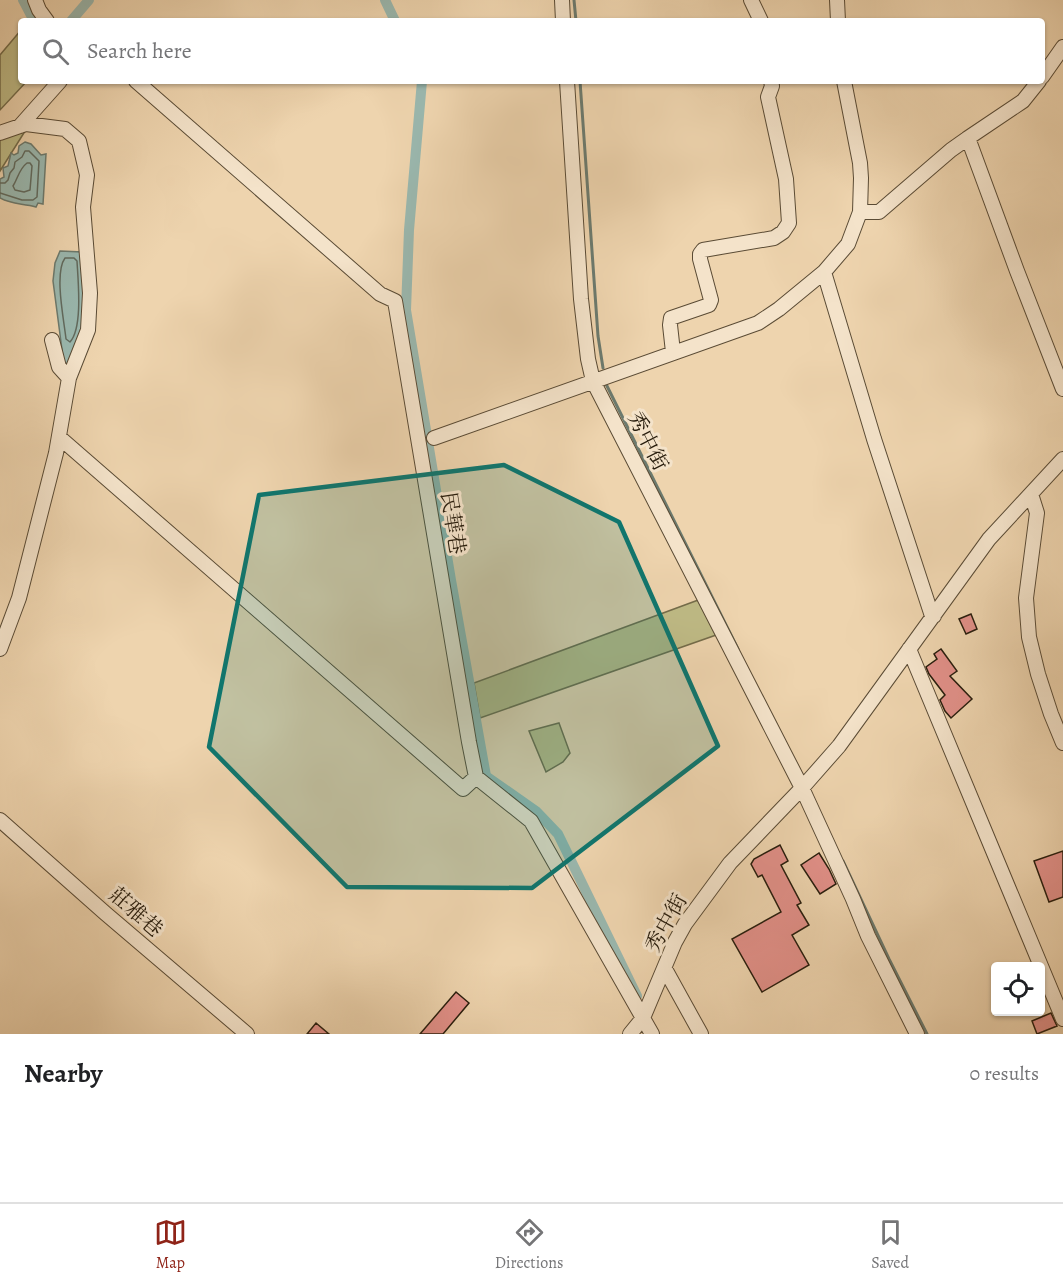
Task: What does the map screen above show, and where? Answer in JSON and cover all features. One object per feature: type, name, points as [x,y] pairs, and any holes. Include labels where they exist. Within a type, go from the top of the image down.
[{"type":"street","points":[[35,0],[45,18]]},
{"type":"street","points":[[562,0],[563,18]]},
{"type":"street","points":[[751,0],[760,18]]},
{"type":"street","points":[[837,0],[838,18]]},
{"type":"street","points":[[1045,73],[1063,48]]},
{"type":"street","points":[[20,126],[57,84]]},
{"type":"street","name":"民華巷","points":[[139,84],[380,294],[395,301],[476,777]]},
{"type":"street","name":"秀中街","points":[[567,84],[581,299],[593,381],[802,788],[868,936],[917,1034]]},
{"type":"street","points":[[673,352],[671,318],[709,305],[711,300],[700,259],[703,250],[774,238],[783,232],[789,223],[786,179],[768,97],[772,84]]},
{"type":"street","points":[[434,438],[758,323],[824,272],[848,244],[860,212],[860,163],[845,84]]},
{"type":"street","points":[[860,212],[879,212],[951,150],[1023,101],[1037,84]]},
{"type":"street","points":[[0,133],[26,124],[64,129],[79,141],[87,175],[83,207],[90,293],[88,330],[69,378],[59,437],[19,598],[0,649]]},
{"type":"street","points":[[968,138],[1063,389]]},
{"type":"street","points":[[824,272],[874,440],[932,616],[934,616]]},
{"type":"street","points":[[52,340],[59,367],[69,378]]},
{"type":"street","points":[[59,437],[463,789],[476,777],[531,821],[651,1034]]},
{"type":"street","name":"秀中街","points":[[630,1034],[643,1018],[685,924],[730,863],[839,746],[989,539],[1063,459]]},
{"type":"street","points":[[1031,494],[1037,513],[1026,598],[1029,637],[1038,674],[1063,743]]},
{"type":"street","points":[[909,649],[1063,1019]]},
{"type":"street","name":"莊雅巷","points":[[0,820],[247,1034]]},
{"type":"street","points":[[664,969],[701,1034]]},
{"type":"highlighted area","points":[[504,465],[619,522],[718,746],[532,888],[347,887],[209,747],[259,495]]},
{"type":"shaded area","points":[[18,34],[18,84],[24,84],[0,110],[0,55]]},
{"type":"shaded area","points":[[27,128],[0,171],[0,136]]},
{"type":"shaded area","points":[[701,599],[719,634],[480,718],[474,683]]},
{"type":"shaded area","points":[[559,723],[570,753],[563,762],[546,772],[529,731]]},
{"type":"water","points":[[25,142],[31,144],[41,155],[46,154],[43,204],[38,203],[36,207],[0,198],[0,179],[4,177],[3,168],[8,166],[11,153],[14,155],[18,153],[19,146]]},
{"type":"water","points":[[60,251],[82,252],[85,301],[82,331],[69,365],[64,365],[53,281],[55,263]]},
{"type":"building","points":[[971,614],[977,629],[966,634],[959,619]]},
{"type":"building","points":[[941,649],[957,671],[950,676],[972,699],[951,718],[940,700],[945,695],[926,667],[937,659],[934,654]]},
{"type":"building","points":[[780,845],[788,861],[781,865],[801,903],[797,905],[809,925],[792,935],[809,965],[762,992],[732,939],[781,912],[762,875],[758,877],[751,864],[754,859]]},
{"type":"building","points":[[1063,851],[1063,897],[1049,902],[1034,861]]},
{"type":"building","points":[[819,853],[836,884],[820,894],[801,865]]},
{"type":"building","points":[[456,992],[469,1003],[443,1034],[420,1034]]},
{"type":"building","points":[[1051,1013],[1057,1026],[1037,1034],[1032,1021]]},
{"type":"building","points":[[316,1023],[329,1034],[307,1034]]},
{"type":"waterway","points":[[23,0],[32,18]]},
{"type":"waterway","points":[[74,18],[89,0]]},
{"type":"waterway","points":[[385,0],[394,18]]},
{"type":"waterway","points":[[574,0],[576,18]]},
{"type":"waterway","points":[[422,84],[409,230],[406,310],[486,776],[536,811],[558,834],[637,996]]},
{"type":"waterway","points":[[580,84],[598,336],[603,368]]},
{"type":"waterway","points":[[605,382],[738,649]]},
{"type":"waterway","points":[[843,861],[927,1034]]}]
